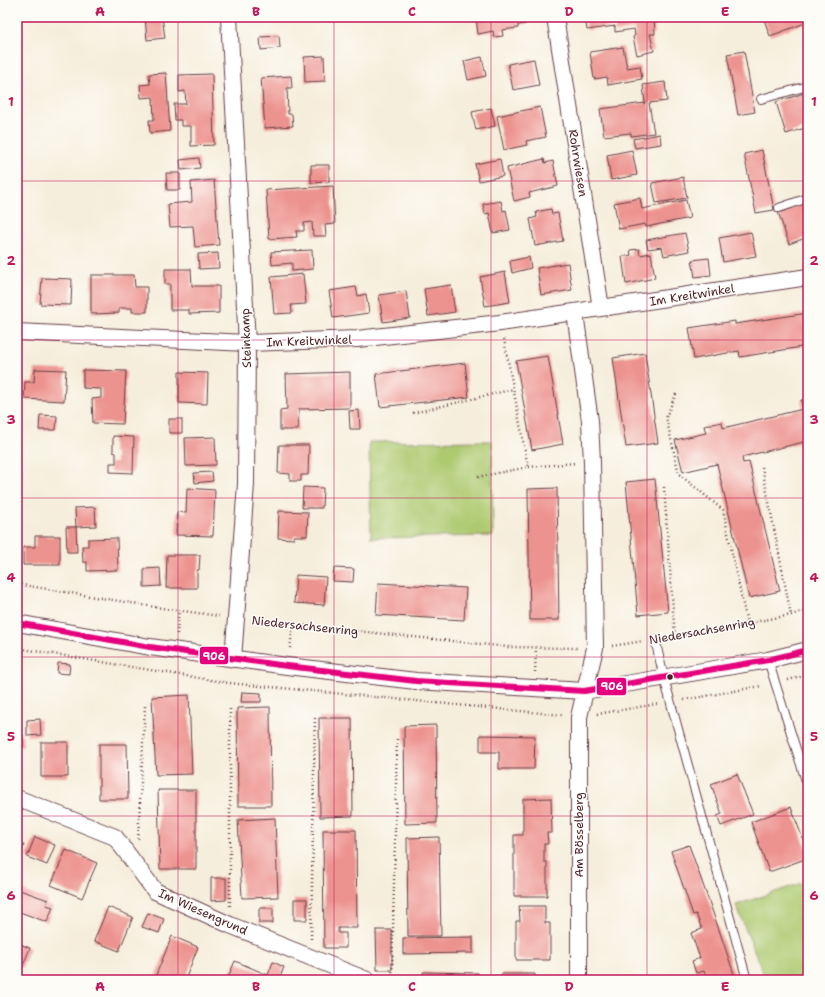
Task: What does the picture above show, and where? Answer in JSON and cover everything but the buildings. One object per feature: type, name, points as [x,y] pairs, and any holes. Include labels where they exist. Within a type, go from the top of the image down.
[{"type":"street","name":"Steinkamp","points":[[229,17],[247,343],[246,484],[233,659]]},
{"type":"street","name":"Rohrwiesen","points":[[555,17],[601,308]]},
{"type":"street","name":"Im Kreitwinkel","points":[[17,332],[247,343],[357,339],[576,313],[808,277]]},
{"type":"street","points":[[576,313],[590,421],[592,462],[595,648],[584,691]]},
{"type":"street","points":[[17,623],[150,647],[233,659],[416,681],[584,691],[768,660],[808,650]]},
{"type":"street","name":"Am Bösselberg","points":[[579,980],[580,717],[584,691]]},
{"type":"street","name":"Im Wiesengrund","points":[[17,798],[115,837],[155,891],[230,925],[367,980]]},
{"type":"lane","points":[[762,99],[808,86]]},
{"type":"lane","points":[[779,208],[808,198]]},
{"type":"lane","points":[[655,639],[664,678],[747,980]]},
{"type":"lane","points":[[768,660],[808,787]]},
{"type":"path","points":[[500,323],[528,467]]},
{"type":"path","points":[[413,413],[514,389]]},
{"type":"path","points":[[676,394],[666,417],[679,474],[723,510],[747,623]]},
{"type":"path","points":[[478,477],[528,467],[592,462]]},
{"type":"path","points":[[762,467],[791,615]]},
{"type":"path","points":[[664,487],[675,637]]},
{"type":"path","name":"Niedersachsenring","points":[[17,584],[155,607],[237,618],[508,647],[595,648],[675,637],[791,615],[808,610]]},
{"type":"path","points":[[136,867],[145,706]]},
{"type":"path","points":[[230,709],[230,925]]},
{"type":"path","points":[[310,957],[315,717]]},
{"type":"path","points":[[392,980],[397,736]]},
{"type":"green space","points":[[492,441],[493,536],[371,538],[369,442]]},
{"type":"green space","points":[[808,881],[808,980],[766,980],[736,905]]},
{"type":"transit line","name":"906","points":[[17,623],[150,647],[287,666],[416,681],[584,691],[768,660],[808,650]]}]
